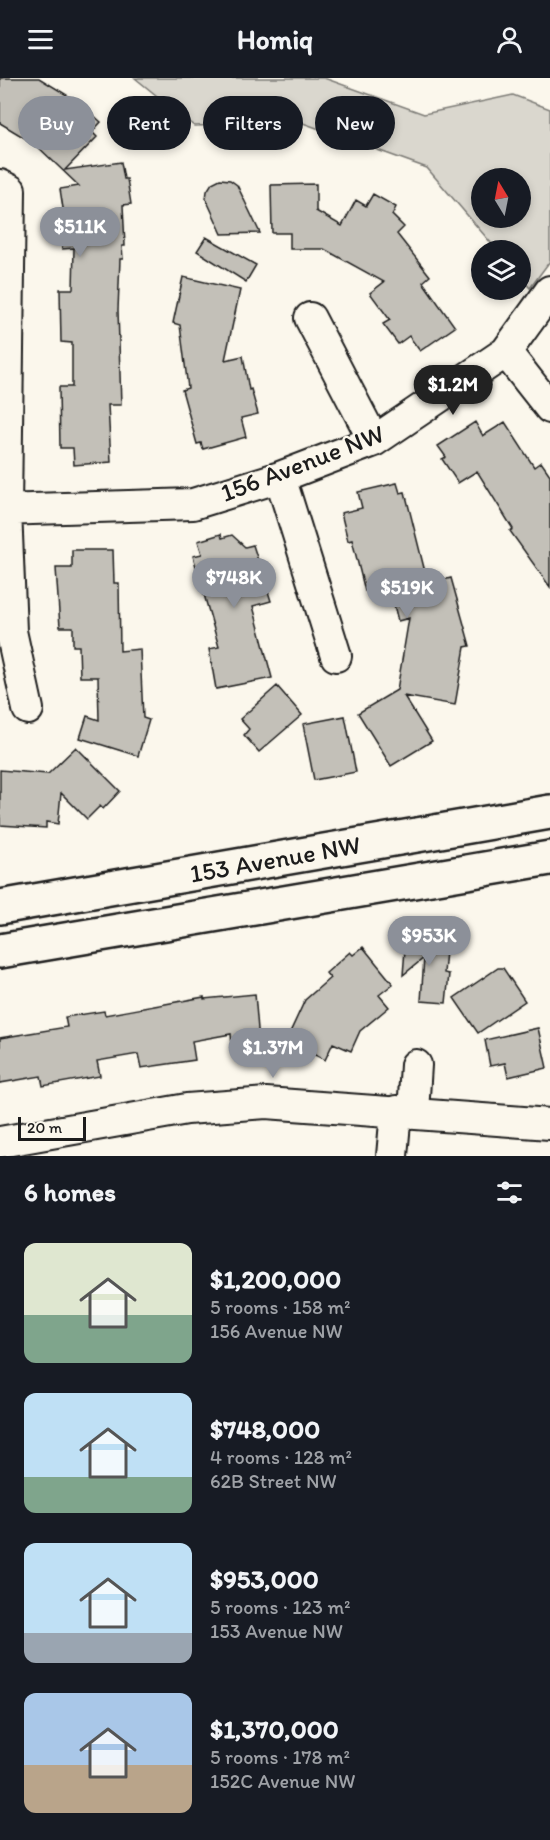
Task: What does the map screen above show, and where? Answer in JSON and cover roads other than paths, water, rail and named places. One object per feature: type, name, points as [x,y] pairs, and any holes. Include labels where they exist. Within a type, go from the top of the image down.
[{"type":"main road","name":"153 Avenue NW","points":[[0,907],[550,812]]},
{"type":"main road","name":"153 Avenue NW","points":[[0,951],[550,858]]},
{"type":"street","points":[[0,185],[10,190],[3,510],[10,632],[28,709]]},
{"type":"street","name":"156 Avenue NW","points":[[3,510],[193,504],[280,477],[374,441],[506,352],[550,291]]},
{"type":"street","points":[[310,318],[374,441]]},
{"type":"street","points":[[506,352],[550,408]]},
{"type":"street","points":[[280,477],[336,656]]},
{"type":"street","points":[[392,1156],[416,1065]]},
{"type":"street","points":[[0,1142],[63,1143],[187,1109],[266,1102],[550,1124]]}]
